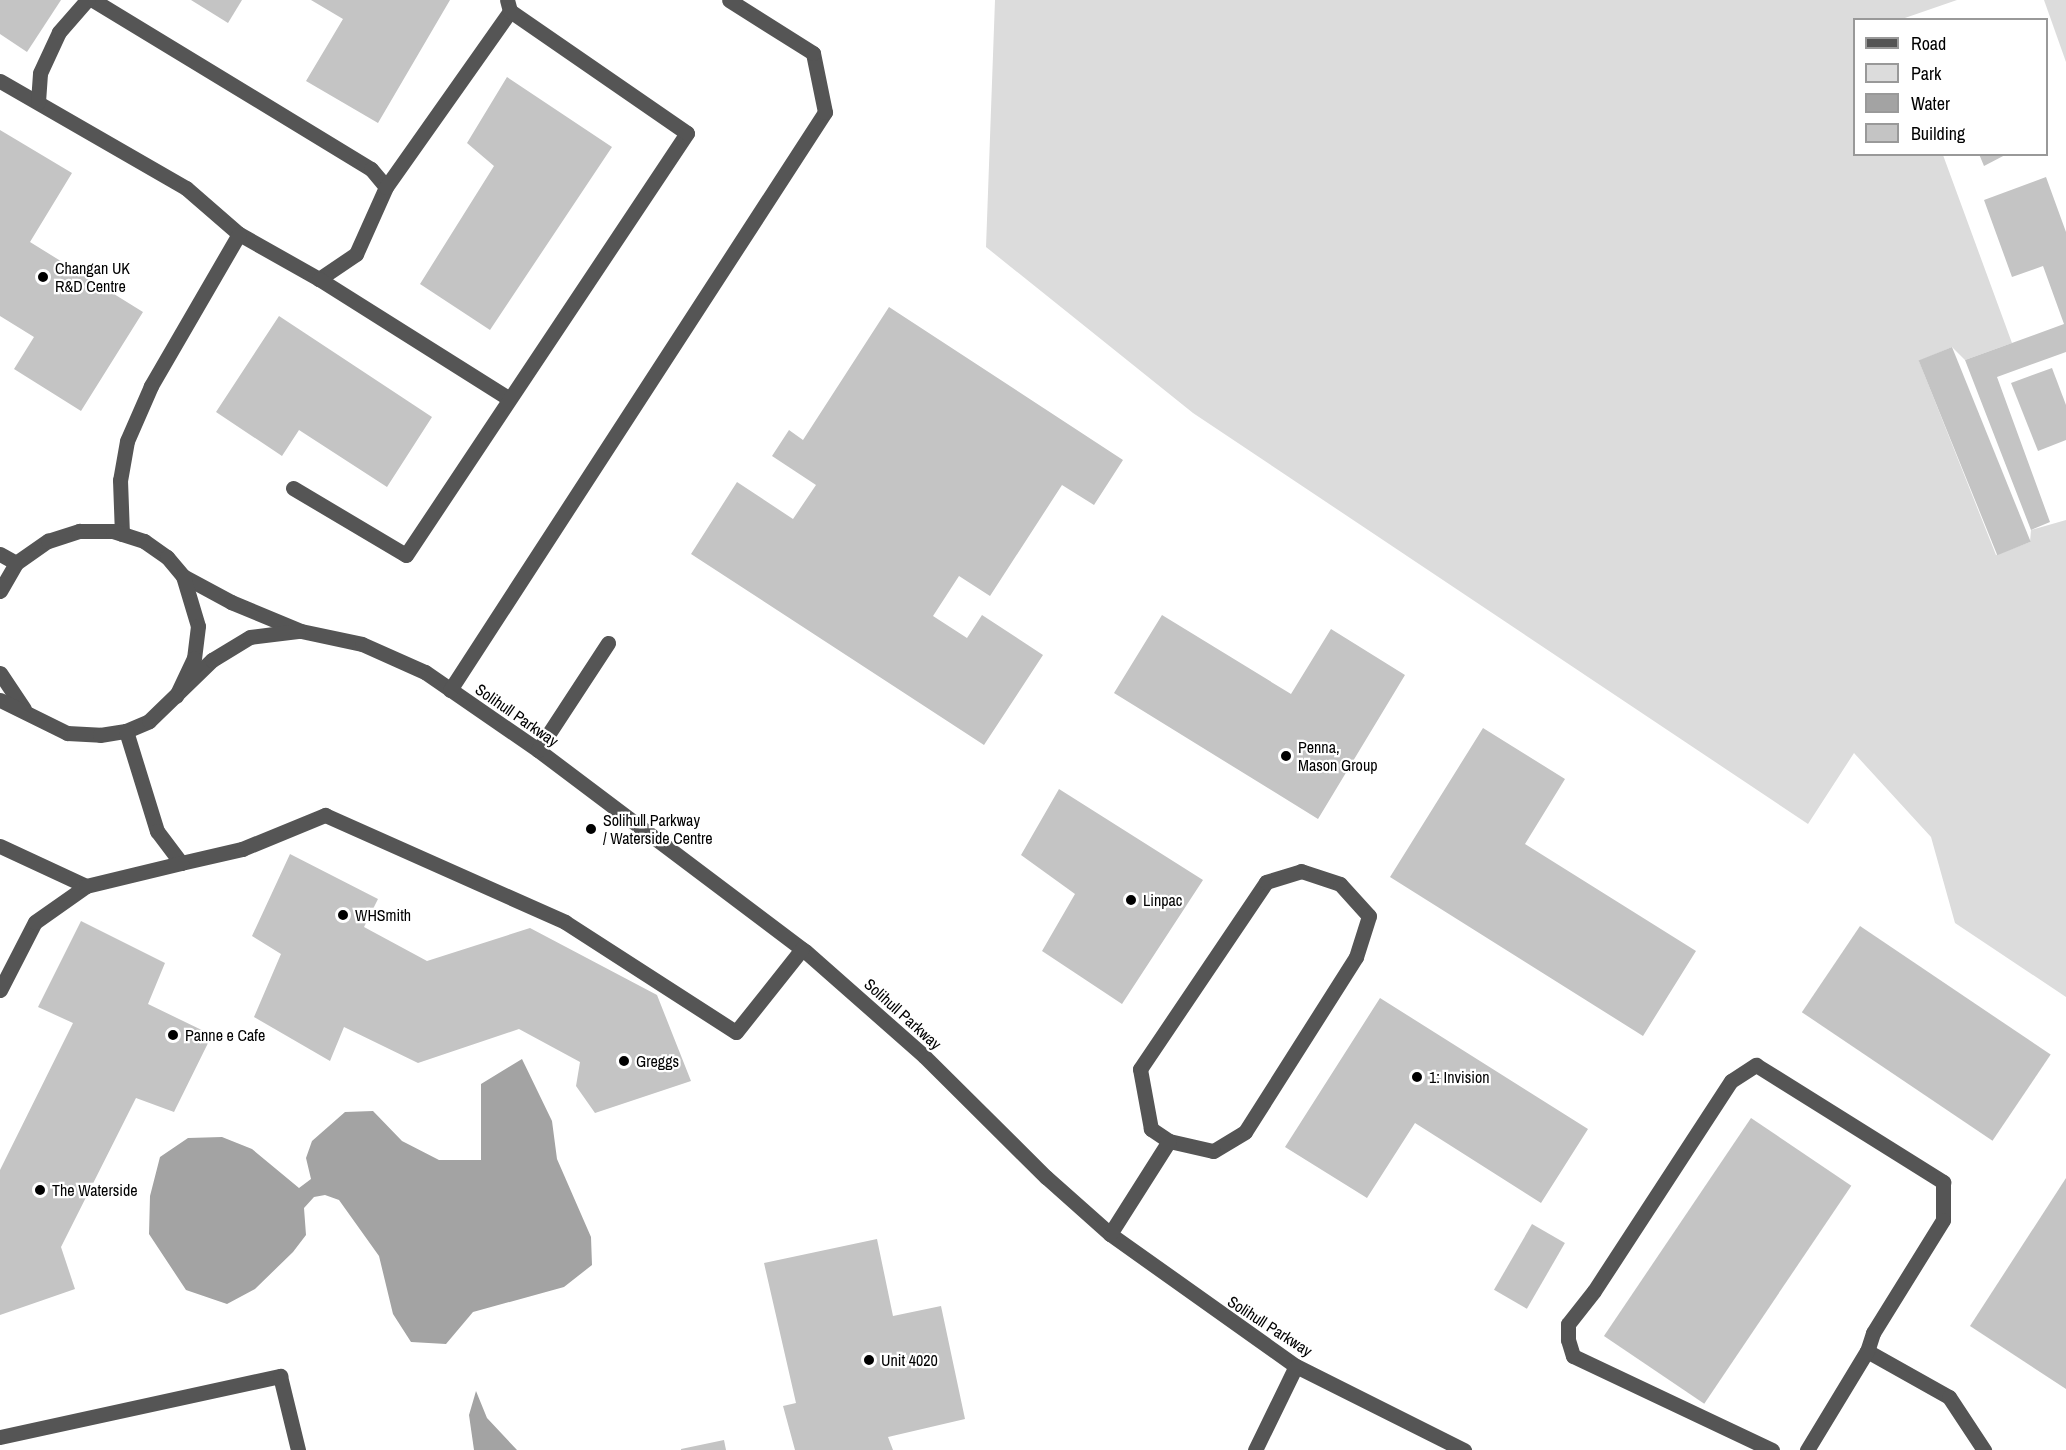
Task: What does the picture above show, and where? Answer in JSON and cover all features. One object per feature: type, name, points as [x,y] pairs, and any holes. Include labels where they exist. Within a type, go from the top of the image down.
[{"type":"street","points":[[38,102],[40,74],[59,32],[87,0]]},
{"type":"street","points":[[93,0],[371,169],[386,187]]},
{"type":"street","points":[[450,690],[825,112],[813,53],[729,0]]},
{"type":"street","points":[[293,488],[406,555],[508,398],[687,133],[509,5],[386,187],[356,254],[319,279]]},
{"type":"street","points":[[0,81],[186,188],[239,234],[319,279],[508,398]]},
{"type":"street","points":[[122,534],[120,480],[127,441],[151,386],[239,234]]},
{"type":"street","points":[[0,589],[16,563],[48,541],[79,531],[122,534],[144,541],[167,556],[183,576],[198,626],[194,658],[176,696]]},
{"type":"street","points":[[0,554],[16,563]]},
{"type":"street","points":[[183,576],[231,602],[301,631]]},
{"type":"street","points":[[0,700],[67,733],[100,735],[126,731],[149,721],[212,660],[250,637],[301,631]]},
{"type":"street","name":"Solihull Parkway","points":[[301,631],[362,644],[425,672],[538,750],[802,949],[924,1056],[1046,1177],[1110,1234],[1296,1366],[1464,1450]]},
{"type":"street","points":[[538,750],[608,643]]},
{"type":"street","points":[[0,673],[18,704],[36,718]]},
{"type":"street","points":[[126,731],[157,831],[181,863]]},
{"type":"street","points":[[0,990],[35,922],[86,886],[242,849],[325,815],[565,922],[736,1032],[802,949]]},
{"type":"street","points":[[0,846],[86,886]]},
{"type":"street","points":[[1301,871],[1340,884],[1369,916],[1356,957],[1245,1132],[1213,1152],[1169,1141],[1150,1129],[1140,1069],[1266,882],[1301,871]]},
{"type":"street","points":[[1772,1450],[1573,1356],[1568,1340],[1568,1324],[1594,1292],[1731,1081],[1755,1065],[1943,1182],[1943,1220],[1872,1333],[1867,1351],[1807,1450]]},
{"type":"street","points":[[1110,1234],[1169,1141]]},
{"type":"street","points":[[1867,1351],[1949,1396],[1984,1450]]},
{"type":"street","points":[[1255,1450],[1296,1366]]},
{"type":"street","points":[[2,1442],[280,1376],[298,1450]]},
{"type":"green space","points":[[995,0],[1957,0],[1905,18],[1853,18],[1853,156],[1943,156],[2012,343],[1965,360],[1952,347],[1919,361],[1996,555],[2030,542],[2031,530],[2066,520],[2066,997],[1955,923],[1931,837],[1854,753],[1808,824],[1193,413],[986,247]]},
{"type":"green space","points":[[2044,0],[2066,0],[2066,62]]},
{"type":"water","points":[[522,1059],[552,1121],[557,1159],[591,1237],[592,1265],[564,1287],[473,1312],[446,1344],[411,1342],[393,1314],[379,1256],[339,1200],[325,1195],[314,1197],[304,1208],[306,1235],[293,1252],[255,1289],[227,1304],[186,1290],[149,1234],[150,1196],[160,1157],[188,1138],[222,1137],[252,1149],[299,1188],[311,1179],[306,1158],[312,1141],[345,1112],[373,1111],[402,1141],[439,1160],[481,1160],[481,1084]]},
{"type":"water","points":[[476,1391],[487,1418],[517,1450],[474,1450],[469,1415]]},
{"type":"building","points":[[0,0],[61,0],[27,52],[0,34]]},
{"type":"building","points":[[191,0],[242,0],[228,23]]},
{"type":"building","points":[[311,0],[450,0],[378,123],[306,81],[343,19]]},
{"type":"building","points":[[507,77],[612,147],[490,330],[420,284],[494,166],[467,143]]},
{"type":"building","name":"Changan UK R&D Centre","points":[[0,130],[72,173],[30,242],[143,312],[81,411],[14,369],[34,337],[0,316]]},
{"type":"building","points":[[1980,156],[2003,156],[1984,166]]},
{"type":"building","points":[[2046,177],[2066,232],[2066,352],[1997,377],[2050,522],[2031,530],[1965,360],[2064,324],[2043,266],[2012,277],[1984,200]]},
{"type":"building","points":[[889,307],[1123,460],[1094,505],[1062,485],[990,596],[959,576],[933,616],[967,638],[982,615],[1043,655],[984,745],[691,554],[737,482],[793,519],[816,485],[772,456],[789,430],[803,440]]},
{"type":"building","points":[[279,316],[432,417],[387,487],[299,430],[282,456],[216,412]]},
{"type":"building","points":[[1952,347],[2031,542],[1997,555],[1919,360]]},
{"type":"building","points":[[2052,368],[2066,405],[2066,440],[2038,451],[2011,383]]},
{"type":"building","name":"Penna, Mason Group","points":[[1162,615],[1291,694],[1331,629],[1405,675],[1318,819],[1114,693]]},
{"type":"building","points":[[1483,728],[1565,779],[1525,844],[1696,951],[1643,1036],[1390,877]]},
{"type":"building","name":"Linpac","points":[[1059,789],[1203,880],[1122,1004],[1042,951],[1075,894],[1021,855]]},
{"type":"building","points":[[290,854],[378,899],[364,927],[427,961],[530,928],[657,995],[691,1081],[595,1113],[576,1086],[580,1062],[519,1029],[418,1063],[344,1027],[330,1061],[254,1017],[281,954],[252,936]]},
{"type":"building","points":[[81,921],[165,963],[148,1004],[212,1035],[174,1112],[136,1098],[61,1247],[75,1289],[0,1315],[0,1170],[73,1023],[38,1007]]},
{"type":"building","points":[[1860,926],[2051,1055],[1993,1141],[1802,1012]]},
{"type":"building","name":"1: Invision","points":[[1380,998],[1588,1129],[1541,1203],[1415,1123],[1367,1198],[1285,1147]]},
{"type":"building","points":[[1751,1118],[1851,1186],[1704,1404],[1604,1336]]},
{"type":"building","points":[[2066,1178],[2066,1389],[1970,1326]]},
{"type":"building","points":[[1532,1224],[1565,1243],[1527,1309],[1494,1290]]},
{"type":"building","name":"Unit 4020","points":[[877,1239],[893,1316],[941,1306],[965,1419],[888,1437],[893,1450],[795,1450],[783,1406],[796,1403],[764,1263]]},
{"type":"building","points":[[724,1440],[726,1450],[681,1450],[681,1449]]},
{"type":"place","name":"Changan UK R&D Centre","points":[[43,277]]},
{"type":"place","name":"Penna, Mason Group","points":[[1286,756]]},
{"type":"place","name":"Solihull Parkway / Waterside Centre","points":[[591,829]]},
{"type":"place","name":"Linpac","points":[[1131,900]]},
{"type":"place","name":"WHSmith","points":[[343,915]]},
{"type":"place","name":"Panne e Cafe","points":[[173,1035]]},
{"type":"place","name":"Greggs","points":[[624,1061]]},
{"type":"place","name":"1: Invision","points":[[1417,1077]]},
{"type":"place","name":"The Waterside","points":[[40,1190]]},
{"type":"place","name":"Unit 4020","points":[[869,1360]]}]
